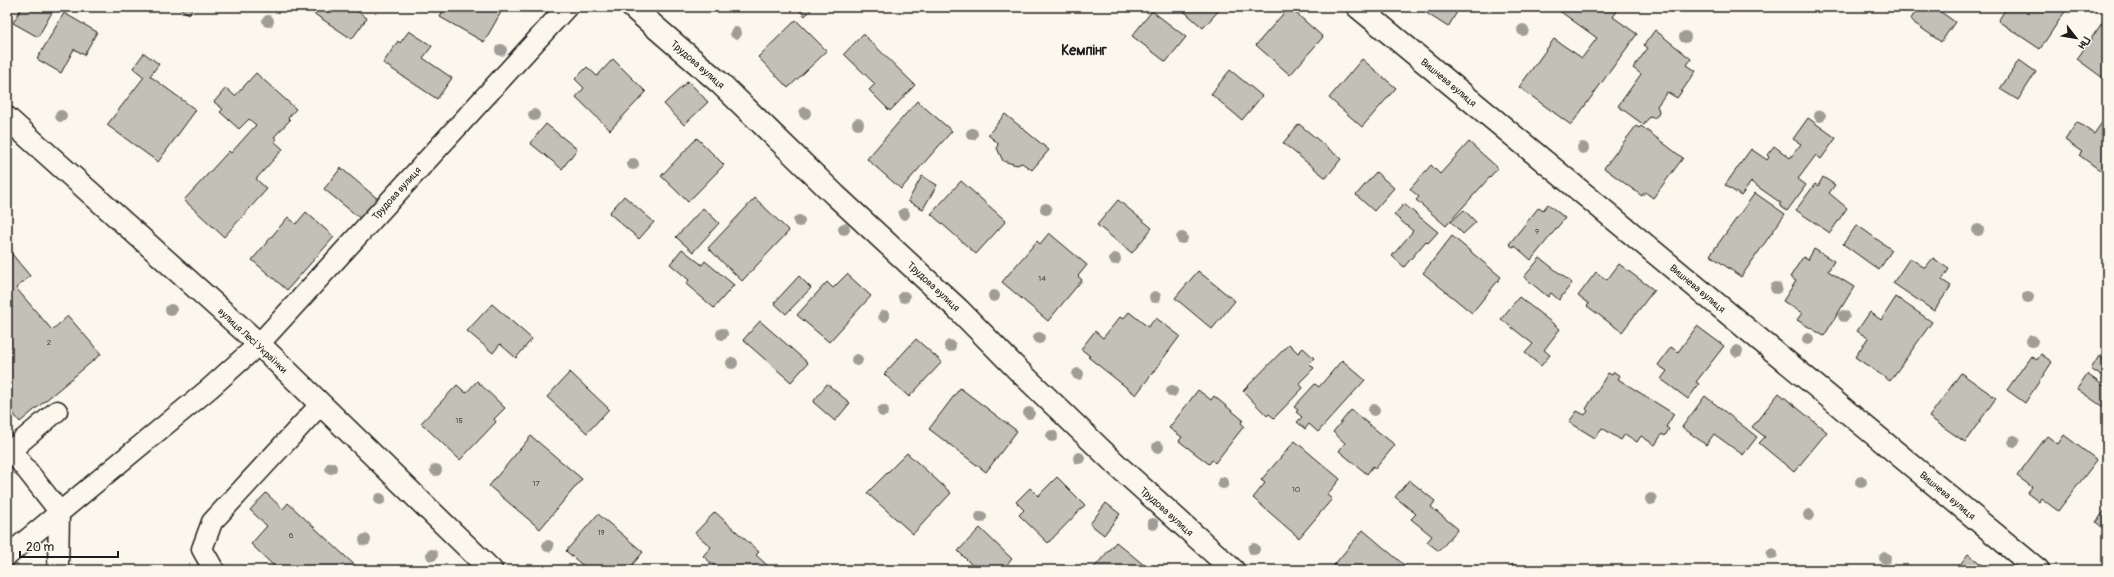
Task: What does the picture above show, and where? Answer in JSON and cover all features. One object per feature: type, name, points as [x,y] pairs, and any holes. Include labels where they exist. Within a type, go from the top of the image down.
[{"type":"street","name":"Трудова вулиця","points":[[632,7],[721,84],[835,195],[960,310],[1018,370],[1119,467],[1232,570]]},
{"type":"street","name":"Вишнева вулиця","points":[[1358,7],[2038,570]]},
{"type":"street","name":"вулиця Лесі Українки","points":[[7,118],[259,344],[491,570]]},
{"type":"lane","name":"Трудова вулиця","points":[[7,556],[59,510],[210,388],[259,344],[567,7]]},
{"type":"lane","points":[[214,570],[202,549],[212,522],[320,405]]},
{"type":"lane","points":[[57,410],[9,448],[59,510],[58,570]]},
{"type":"building","points":[[22,7],[55,7],[38,37],[13,23]]},
{"type":"building","points":[[177,7],[193,7],[189,14]]},
{"type":"building","points":[[304,7],[351,7],[367,18],[352,39]]},
{"type":"building","points":[[445,7],[504,7],[484,42],[440,17]]},
{"type":"building","points":[[796,7],[814,7],[805,16]]},
{"type":"building","points":[[1179,7],[1222,7],[1203,28]]},
{"type":"building","points":[[1289,7],[1323,37],[1290,75],[1256,45]]},
{"type":"building","points":[[1417,7],[1460,7],[1448,27]]},
{"type":"building","points":[[1554,7],[1620,7],[1613,17],[1637,34],[1571,125],[1519,87],[1554,39],[1582,58],[1597,38]]},
{"type":"building","points":[[1919,7],[1934,7],[1955,22],[1941,42],[1910,20]]},
{"type":"building","points":[[2007,7],[2068,7],[2040,49],[1998,21]]},
{"type":"building","points":[[1152,11],[1186,37],[1166,62],[1132,36]]},
{"type":"building","points":[[64,13],[97,32],[84,55],[74,49],[61,73],[37,59]]},
{"type":"building","points":[[796,20],[827,51],[788,88],[758,57]]},
{"type":"building","points":[[2104,20],[2107,22],[2107,81],[2077,59]]},
{"type":"building","points":[[1655,30],[1691,59],[1687,65],[1696,71],[1677,98],[1667,92],[1657,106],[1659,111],[1658,115],[1654,118],[1649,117],[1644,125],[1618,106],[1641,74],[1633,68],[1648,48],[1644,45]]},
{"type":"building","points":[[409,31],[432,46],[423,58],[452,78],[437,99],[383,63],[398,41],[400,43]]},
{"type":"building","points":[[863,34],[915,85],[890,111],[869,90],[875,84],[844,54]]},
{"type":"building","points":[[144,53],[159,64],[150,76],[196,110],[158,162],[107,125],[144,77],[133,68]]},
{"type":"building","points":[[613,59],[646,92],[610,130],[576,97],[584,88],[575,79],[587,67],[597,76]]},
{"type":"building","points":[[1362,59],[1396,88],[1362,127],[1329,98]]},
{"type":"building","points":[[2019,60],[2036,72],[2018,100],[2000,89]]},
{"type":"building","points":[[1230,70],[1262,96],[1242,120],[1211,94]]},
{"type":"building","points":[[256,73],[296,109],[288,118],[290,120],[274,137],[277,139],[274,141],[283,149],[256,179],[267,189],[224,237],[184,200],[229,151],[231,153],[256,125],[249,119],[239,129],[220,112],[223,109],[214,102],[226,88],[235,96]]},
{"type":"building","points":[[688,81],[708,102],[684,125],[664,104]]},
{"type":"building","points":[[917,101],[952,131],[901,189],[867,159]]},
{"type":"building","points":[[1005,114],[1049,150],[1032,170],[1022,163],[1017,165],[1003,161],[997,148],[998,143],[988,135]]},
{"type":"building","points":[[1808,118],[1836,138],[1821,159],[1816,155],[1798,179],[1806,185],[1787,211],[1779,205],[1781,203],[1751,182],[1741,196],[1725,185],[1751,149],[1767,160],[1769,157],[1767,155],[1774,146],[1790,158],[1801,144],[1793,139]]},
{"type":"building","points":[[2103,121],[2107,124],[2107,162],[2101,171],[2079,155],[2082,152],[2065,140],[2077,122],[2094,134]]},
{"type":"building","points":[[546,124],[577,149],[562,169],[530,143]]},
{"type":"building","points":[[1299,124],[1341,159],[1326,178],[1283,143]]},
{"type":"building","points":[[1636,126],[1639,128],[1641,126],[1683,158],[1653,198],[1645,192],[1642,196],[1604,168]]},
{"type":"building","points":[[697,138],[724,165],[688,202],[661,176]]},
{"type":"building","points":[[1469,142],[1498,168],[1446,226],[1416,200],[1419,197],[1410,189],[1431,165],[1440,174]]},
{"type":"building","points":[[341,168],[379,200],[362,220],[324,189]]},
{"type":"building","points":[[1376,172],[1394,188],[1374,211],[1356,195]]},
{"type":"building","points":[[922,176],[937,185],[923,209],[908,201]]},
{"type":"building","points":[[1823,177],[1835,185],[1829,193],[1847,208],[1830,233],[1796,210],[1815,184],[1818,186]]},
{"type":"building","points":[[961,181],[1006,221],[976,254],[931,214]]},
{"type":"building","points":[[1755,193],[1785,214],[1741,277],[1710,255]]},
{"type":"building","points":[[624,196],[654,222],[639,239],[609,213]]},
{"type":"building","points":[[755,198],[789,231],[742,281],[708,248]]},
{"type":"building","points":[[1118,200],[1152,228],[1132,253],[1097,225]]},
{"type":"building","points":[[1404,204],[1438,232],[1428,243],[1426,241],[1404,267],[1392,256],[1413,231],[1394,215]]},
{"type":"building","points":[[1548,204],[1565,218],[1531,260],[1515,246],[1514,248],[1509,244],[1539,207],[1543,210]]},
{"type":"building","points":[[703,208],[719,223],[693,252],[676,237]]},
{"type":"building","points":[[1464,210],[1476,222],[1463,234],[1451,222]]},
{"type":"building","points":[[306,212],[334,237],[287,290],[252,260],[288,217],[296,224]]},
{"type":"building","points":[[1857,225],[1892,250],[1879,270],[1843,244]]},
{"type":"building","points":[[1049,233],[1087,265],[1078,276],[1082,280],[1048,321],[1002,282],[1037,241],[1040,244]]},
{"type":"building","points":[[1452,236],[1501,277],[1472,313],[1423,273]]},
{"type":"building","points":[[7,248],[30,276],[16,288],[52,330],[68,316],[101,354],[20,422],[7,406]]},
{"type":"building","points":[[682,249],[702,265],[705,261],[734,285],[714,308],[686,284],[689,280],[670,264]]},
{"type":"building","points":[[1814,249],[1834,261],[1828,271],[1854,287],[1824,336],[1797,320],[1802,313],[1783,301],[1796,281],[1790,277],[1803,257],[1808,260]]},
{"type":"building","points":[[1540,258],[1572,283],[1559,300],[1551,293],[1548,297],[1524,277]]},
{"type":"building","points":[[1910,258],[1925,268],[1933,258],[1949,269],[1942,280],[1951,286],[1934,311],[1893,283]]},
{"type":"building","points":[[1619,264],[1654,290],[1622,332],[1587,306],[1589,304],[1578,296],[1596,272],[1607,280]]},
{"type":"building","points":[[1198,271],[1235,301],[1212,329],[1175,298]]},
{"type":"building","points":[[847,274],[871,296],[829,342],[797,315],[827,282],[833,288]]},
{"type":"building","points":[[799,276],[811,288],[786,314],[774,303]]},
{"type":"building","points":[[1519,297],[1560,329],[1544,350],[1550,355],[1541,366],[1525,353],[1533,344],[1501,319]]},
{"type":"building","points":[[1896,297],[1932,322],[1890,381],[1855,357],[1868,338],[1857,331],[1870,312],[1881,320]]},
{"type":"building","points":[[492,304],[532,339],[516,358],[500,344],[493,353],[467,331]]},
{"type":"building","points":[[1129,312],[1148,327],[1156,318],[1180,336],[1136,395],[1088,357],[1090,356],[1081,349],[1095,331],[1103,338],[1120,317],[1123,319]]},
{"type":"building","points":[[760,321],[808,363],[791,382],[743,340]]},
{"type":"building","points":[[1697,326],[1724,346],[1696,382],[1699,384],[1688,399],[1661,379],[1667,371],[1658,365],[1671,347],[1678,352]]},
{"type":"building","points":[[916,339],[942,362],[909,397],[884,374]]},
{"type":"building","points":[[1289,344],[1298,353],[1303,348],[1314,358],[1309,363],[1314,368],[1299,383],[1303,388],[1274,418],[1269,414],[1267,416],[1243,391]]},
{"type":"building","points":[[2041,354],[2052,362],[2025,403],[2007,390],[2031,356],[2037,360]]},
{"type":"building","points":[[2099,356],[2107,362],[2107,380],[2091,369]]},
{"type":"building","points":[[1342,360],[1365,380],[1318,432],[1309,424],[1305,429],[1297,422],[1302,417],[1296,412],[1298,410],[1294,407],[1315,384],[1319,387]]},
{"type":"building","points":[[570,372],[609,409],[587,433],[547,397]]},
{"type":"building","points":[[1614,372],[1620,376],[1618,379],[1674,414],[1666,427],[1669,429],[1665,436],[1662,434],[1655,445],[1641,436],[1637,442],[1625,434],[1621,440],[1602,428],[1595,438],[1569,422],[1577,411],[1585,415],[1588,411],[1586,409],[1608,373],[1612,375]]},
{"type":"building","points":[[1961,373],[1996,398],[1965,442],[1929,417]]},
{"type":"building","points":[[2087,374],[2107,388],[2106,409],[2077,389]]},
{"type":"building","points":[[477,381],[505,408],[494,419],[496,422],[460,460],[421,423],[457,385],[466,393]]},
{"type":"building","points":[[827,384],[850,403],[835,421],[813,402]]},
{"type":"building","points":[[960,388],[1017,431],[986,472],[929,429]]},
{"type":"building","points":[[1198,390],[1211,400],[1214,396],[1243,420],[1241,423],[1244,426],[1215,463],[1212,460],[1209,464],[1179,441],[1182,437],[1169,428]]},
{"type":"building","points":[[1779,393],[1827,432],[1794,472],[1759,443],[1765,437],[1752,427]]},
{"type":"building","points":[[1705,396],[1757,437],[1743,455],[1714,434],[1706,445],[1682,427]]},
{"type":"building","points":[[1351,410],[1395,445],[1375,469],[1373,466],[1367,474],[1339,451],[1345,443],[1333,432]]},
{"type":"building","points":[[2064,435],[2097,460],[2058,511],[2041,498],[2039,502],[2027,493],[2032,487],[2017,476],[2047,436],[2058,444]]},
{"type":"building","points":[[531,436],[582,479],[540,529],[489,486]]},
{"type":"building","points":[[1295,441],[1340,479],[1327,495],[1332,499],[1299,538],[1253,498],[1265,483],[1261,480]]},
{"type":"building","points":[[907,453],[951,493],[913,534],[867,493]]},
{"type":"building","points":[[1057,477],[1085,505],[1048,543],[1019,515],[1024,510],[1016,502],[1030,488],[1038,496]]},
{"type":"building","points":[[1409,480],[1435,501],[1431,507],[1458,529],[1439,551],[1427,542],[1432,536],[1411,519],[1416,514],[1395,497]]},
{"type":"building","points":[[266,493],[283,509],[288,503],[360,570],[278,570],[251,544],[267,526],[250,510]]},
{"type":"building","points":[[1106,503],[1120,514],[1104,535],[1090,524]]},
{"type":"building","points":[[2107,508],[2107,532],[2096,522]]},
{"type":"building","points":[[715,512],[759,552],[756,555],[769,567],[767,570],[737,570],[734,567],[731,570],[719,570],[703,556],[711,547],[695,533]]},
{"type":"building","points":[[598,514],[643,552],[628,570],[588,570],[566,551]]},
{"type":"building","points":[[980,528],[1012,559],[1002,570],[977,570],[958,551]]},
{"type":"building","points":[[1363,530],[1410,570],[1330,570]]},
{"type":"building","points":[[1116,542],[1150,570],[1092,570]]},
{"type":"building","points":[[1968,554],[1989,570],[1956,570]]},
{"type":"building","points":[[1513,564],[1521,570],[1508,570]]},
{"type":"district","name":"Кемпінг","points":[[1084,50]]}]
